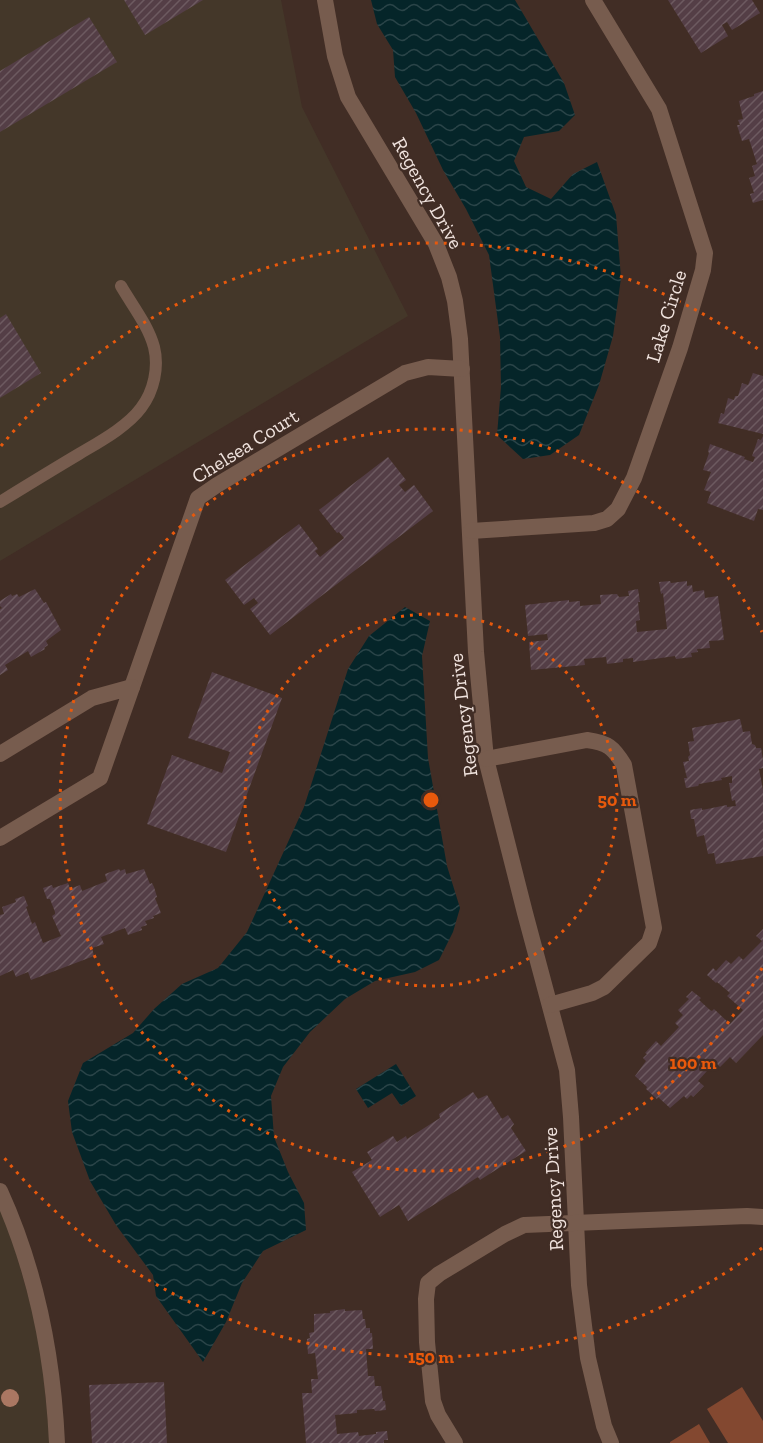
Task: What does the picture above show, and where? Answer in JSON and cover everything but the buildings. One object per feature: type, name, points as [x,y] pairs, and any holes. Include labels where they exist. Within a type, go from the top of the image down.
[{"type":"street","name":"Regency Drive","points":[[325,0],[335,56],[348,97],[436,244],[449,277],[457,310],[476,652],[486,759],[567,1070],[579,1285],[588,1358],[610,1443]]},
{"type":"street","name":"Lake Circle","points":[[471,531],[594,523],[607,519],[618,509],[638,467],[680,348],[703,270],[705,253],[659,109],[593,0]]},
{"type":"street","name":"Chelsea Court","points":[[0,838],[100,778],[198,498],[217,484],[405,374],[428,366],[462,369]]},
{"type":"street","points":[[0,754],[92,698],[132,687]]},
{"type":"street","points":[[486,759],[587,740],[601,742],[615,750],[624,765],[654,928],[649,943],[604,987],[592,993],[550,1005]]},
{"type":"street","points":[[0,1191],[16,1228],[37,1295],[50,1363],[57,1443]]},
{"type":"street","points":[[455,1443],[432,1401],[427,1342],[428,1284],[448,1268],[524,1225],[763,1217]]},
{"type":"lane","points":[[0,502],[103,439],[141,408],[151,391],[156,363],[153,346],[146,328],[121,286]]},
{"type":"shaded area","points":[[0,0],[281,0],[302,107],[408,316],[0,561]]},
{"type":"shaded area","points":[[0,1205],[10,1231],[40,1338],[50,1443],[0,1443]]},
{"type":"shaded area","points":[[742,1387],[763,1421],[763,1443],[728,1443],[707,1409]]},
{"type":"shaded area","points":[[699,1424],[710,1443],[670,1443],[670,1442]]},
{"type":"water","points":[[371,0],[515,0],[564,83],[575,115],[559,131],[524,137],[514,161],[526,187],[551,199],[573,174],[597,162],[616,215],[621,278],[613,336],[599,385],[579,435],[550,455],[523,459],[497,435],[501,387],[500,337],[489,255],[395,77],[393,50],[377,24]]},
{"type":"water","points":[[405,607],[430,621],[422,656],[428,758],[447,866],[460,908],[453,932],[439,960],[415,972],[375,981],[345,999],[310,1032],[283,1067],[271,1096],[274,1137],[304,1203],[306,1230],[263,1251],[242,1283],[226,1322],[203,1362],[156,1296],[153,1275],[116,1225],[90,1181],[72,1132],[68,1101],[83,1063],[133,1033],[154,1009],[182,984],[218,968],[247,932],[304,807],[348,669],[369,636]]},
{"type":"water","points":[[396,1064],[416,1096],[401,1106],[392,1093],[368,1108],[356,1089]]}]
